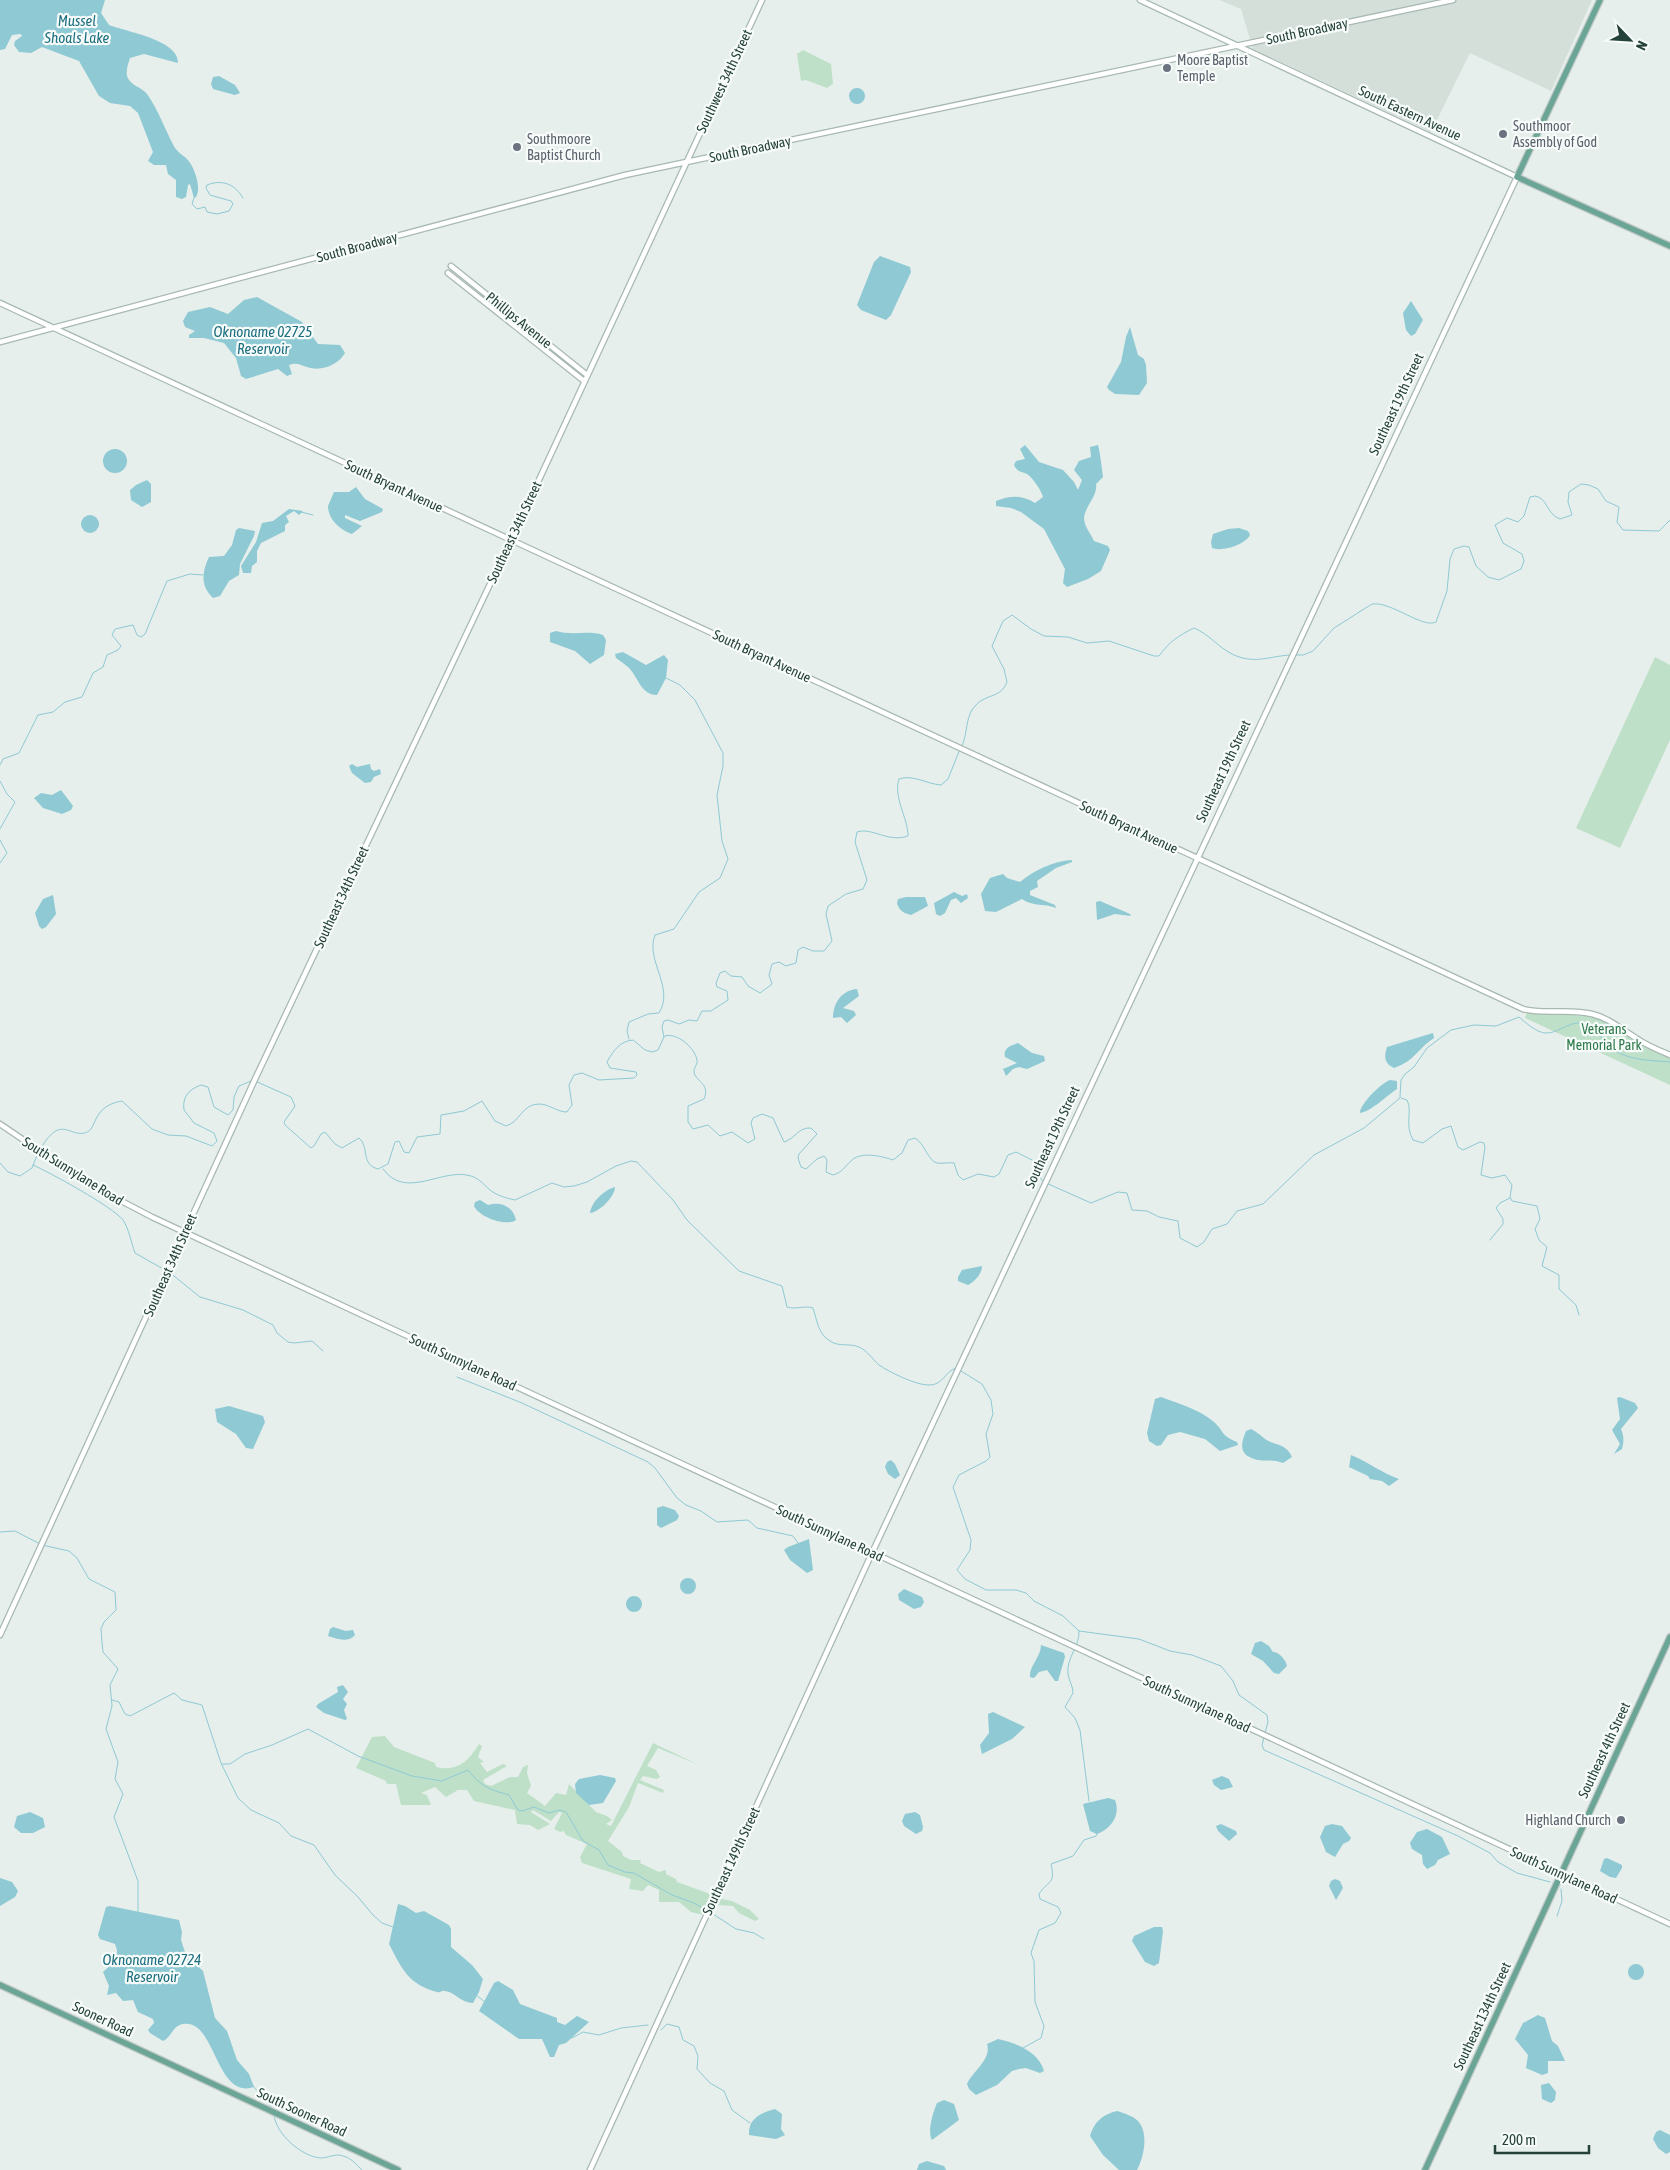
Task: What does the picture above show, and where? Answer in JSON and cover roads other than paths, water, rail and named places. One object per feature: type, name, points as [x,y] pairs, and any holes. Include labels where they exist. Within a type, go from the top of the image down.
[{"type":"main road","name":"Southeast 19th Street","points":[[1517,176],[1600,0]]},
{"type":"main road","name":"South Eastern Avenue","points":[[1517,176],[1670,246]]},
{"type":"main road","name":"Southeast 4th Street","points":[[1561,1873],[1670,1637]]},
{"type":"main road","name":"Southeast 134th Street","points":[[1425,2170],[1561,1873]]},
{"type":"main road","name":"Sooner Road","points":[[0,1985],[196,2076]]},
{"type":"main road","name":"South Sooner Road","points":[[196,2076],[398,2170]]},
{"type":"street","name":"Southwest 34th Street","points":[[686,162],[762,0]]},
{"type":"street","name":"South Eastern Avenue","points":[[1140,0],[1517,176]]},
{"type":"street","name":"South Broadway","points":[[0,342],[588,185],[700,159],[1452,0]]},
{"type":"street","points":[[692,150],[700,159]]},
{"type":"street","name":"Southeast 34th Street","points":[[0,1635],[251,1087],[511,540],[686,162]]},
{"type":"street","name":"Southeast 19th Street","points":[[872,1552],[1517,176]]},
{"type":"street","name":"Phillips Avenue","points":[[451,266],[587,375]]},
{"type":"street","name":"Phillips Avenue","points":[[448,273],[584,382]]},
{"type":"street","name":"South Bryant Avenue","points":[[0,303],[1523,1009],[1541,1013],[1572,1012],[1594,1015],[1614,1023],[1639,1040],[1670,1055]]},
{"type":"street","name":"South Sunnylane Road","points":[[0,1124],[110,1196],[184,1232],[1670,1924]]},
{"type":"street","name":"Southeast 149th Street","points":[[590,2170],[872,1552]]},
{"type":"water","name":"Mussel Shoals Lake","points":[[0,0],[105,0],[101,13],[109,25],[151,38],[170,48],[176,55],[178,63],[144,54],[130,58],[127,76],[133,84],[147,94],[175,148],[192,166],[198,183],[196,197],[194,198],[190,184],[188,185],[186,197],[182,199],[176,197],[176,180],[168,174],[166,165],[154,165],[148,161],[153,152],[138,113],[130,106],[110,103],[99,96],[79,61],[42,47],[31,53],[19,52],[14,45],[15,41],[22,36],[21,34],[12,35],[5,49],[0,50]]},
{"type":"water","points":[[219,76],[235,85],[240,93],[235,95],[213,89],[211,84],[213,77]]},
{"type":"water","points":[[857,88],[863,90],[865,96],[863,102],[857,104],[851,102],[849,96],[851,90]]},
{"type":"water","points":[[880,256],[910,267],[911,272],[891,315],[886,320],[861,310],[857,305],[874,262]]},
{"type":"water","name":"Oknoname 02725 Reservoir","points":[[257,297],[302,322],[318,344],[340,345],[345,353],[334,364],[323,368],[318,369],[294,364],[289,365],[292,374],[287,376],[278,369],[246,379],[241,376],[236,358],[224,343],[204,338],[189,338],[189,335],[195,331],[185,327],[183,321],[188,312],[210,307],[228,314],[244,300]]},
{"type":"water","points":[[1411,301],[1423,320],[1415,334],[1411,336],[1406,330],[1403,313]]},
{"type":"water","points":[[1130,327],[1138,355],[1144,359],[1146,365],[1147,383],[1139,395],[1115,394],[1107,387],[1121,362]]},
{"type":"water","points":[[1025,445],[1039,462],[1063,470],[1074,482],[1078,490],[1082,480],[1074,470],[1079,461],[1091,457],[1090,447],[1098,445],[1103,477],[1096,484],[1095,493],[1085,514],[1084,521],[1094,541],[1108,546],[1110,550],[1101,571],[1088,579],[1067,587],[1063,583],[1065,569],[1044,529],[1021,512],[1011,508],[996,506],[996,501],[1007,498],[1021,497],[1035,503],[1043,497],[1032,478],[1018,470],[1014,465],[1016,461],[1025,459],[1020,449]]},
{"type":"water","points":[[115,449],[123,453],[127,461],[123,469],[115,473],[107,469],[103,461],[107,453]]},
{"type":"water","points":[[147,480],[151,484],[151,502],[142,507],[131,500],[130,490]]},
{"type":"water","points":[[356,487],[365,499],[383,509],[382,512],[360,521],[345,515],[345,518],[362,526],[352,534],[343,530],[332,520],[328,506],[334,492],[349,492]]},
{"type":"water","points":[[289,509],[303,511],[299,515],[294,511],[286,516],[289,522],[285,525],[285,531],[261,543],[257,551],[257,562],[252,566],[251,573],[243,573],[241,566],[256,542],[262,523],[273,521]]},
{"type":"water","points":[[90,515],[96,518],[99,524],[96,530],[90,533],[84,530],[81,524],[84,518]]},
{"type":"water","points":[[239,528],[255,531],[254,536],[240,564],[239,575],[229,581],[220,596],[213,598],[206,589],[203,579],[209,557],[224,556],[232,545],[236,530]]},
{"type":"water","points":[[1239,528],[1248,531],[1250,535],[1243,542],[1227,548],[1212,548],[1213,534]]},
{"type":"water","points":[[556,631],[603,635],[606,640],[604,655],[590,664],[575,651],[550,642],[550,633]]},
{"type":"water","points":[[623,652],[646,665],[664,655],[668,660],[666,678],[657,695],[643,689],[629,668],[616,658],[615,654]]},
{"type":"water","points":[[352,764],[357,767],[370,764],[371,769],[374,771],[380,769],[381,774],[374,777],[371,782],[365,783],[352,773],[349,766]]},
{"type":"water","points":[[61,790],[73,806],[71,810],[62,814],[43,808],[34,798],[41,793],[52,795]]},
{"type":"water","points":[[1072,860],[1072,862],[1056,868],[1037,881],[1038,887],[1030,891],[1030,895],[1055,905],[1056,908],[1030,903],[1022,899],[996,912],[985,911],[981,894],[990,878],[1003,874],[1007,878],[1020,882],[1044,867]]},
{"type":"water","points":[[954,892],[962,896],[967,894],[968,898],[961,903],[956,898],[951,900],[945,913],[940,916],[936,914],[934,903]]},
{"type":"water","points":[[53,895],[56,914],[46,927],[42,929],[39,926],[35,913],[43,899]]},
{"type":"water","points":[[925,897],[928,906],[911,915],[906,913],[900,910],[897,903],[898,899]]},
{"type":"water","points":[[1100,901],[1131,916],[1115,914],[1097,920],[1096,902]]},
{"type":"water","points":[[857,989],[859,996],[843,1008],[854,1011],[856,1015],[847,1023],[841,1017],[833,1018],[833,1012],[839,998],[847,992]]},
{"type":"water","points":[[1433,1033],[1434,1038],[1407,1062],[1394,1068],[1387,1062],[1385,1057],[1387,1047]]},
{"type":"water","points":[[1018,1043],[1032,1053],[1044,1056],[1045,1061],[1027,1069],[1019,1067],[1013,1069],[1006,1076],[1003,1069],[1017,1063],[1005,1057],[1005,1051],[1010,1046]]},
{"type":"water","points":[[1390,1080],[1397,1081],[1397,1089],[1365,1112],[1360,1113],[1363,1104],[1372,1094]]},
{"type":"water","points":[[615,1187],[606,1203],[598,1210],[590,1213],[593,1204],[599,1197]]},
{"type":"water","points":[[480,1200],[488,1205],[501,1204],[509,1208],[516,1220],[500,1222],[481,1214],[474,1206],[475,1202]]},
{"type":"water","points":[[982,1266],[978,1277],[968,1285],[958,1281],[962,1270]]},
{"type":"water","points":[[1161,1397],[1202,1414],[1214,1422],[1225,1435],[1237,1442],[1238,1445],[1220,1451],[1205,1439],[1180,1432],[1168,1435],[1161,1445],[1157,1446],[1149,1441],[1147,1433],[1155,1399]]},
{"type":"water","points":[[1620,1397],[1635,1403],[1638,1408],[1621,1429],[1623,1434],[1622,1449],[1614,1454],[1620,1444],[1612,1430],[1620,1419],[1617,1398]]},
{"type":"water","points":[[229,1406],[263,1416],[265,1422],[253,1449],[246,1448],[236,1434],[217,1422],[215,1409]]},
{"type":"water","points":[[1251,1429],[1265,1439],[1287,1449],[1292,1457],[1283,1463],[1256,1460],[1246,1455],[1242,1446],[1243,1440],[1246,1431]]},
{"type":"water","points":[[1351,1455],[1399,1479],[1389,1486],[1382,1481],[1370,1479],[1368,1476],[1349,1467]]},
{"type":"water","points":[[891,1460],[900,1475],[895,1479],[888,1474],[885,1467],[887,1462]]},
{"type":"water","points":[[663,1506],[675,1510],[679,1516],[677,1520],[661,1528],[657,1525],[657,1508]]},
{"type":"water","points":[[809,1539],[813,1570],[807,1573],[790,1560],[784,1550]]},
{"type":"water","points":[[688,1578],[694,1580],[696,1586],[694,1592],[688,1594],[682,1592],[680,1586],[682,1580]]},
{"type":"water","points":[[904,1589],[922,1597],[924,1602],[921,1607],[914,1609],[899,1600],[898,1594]]},
{"type":"water","points":[[631,1596],[637,1596],[642,1601],[640,1610],[631,1612],[626,1607],[626,1601]]},
{"type":"water","points":[[333,1627],[346,1631],[353,1630],[355,1635],[346,1640],[328,1636],[330,1629]]},
{"type":"water","points":[[1261,1641],[1285,1661],[1287,1666],[1279,1674],[1274,1673],[1263,1661],[1251,1654],[1255,1643]]},
{"type":"water","points":[[1041,1645],[1064,1653],[1065,1657],[1058,1681],[1055,1681],[1047,1670],[1039,1672],[1034,1678],[1030,1677],[1031,1669],[1039,1654]]},
{"type":"water","points":[[343,1685],[348,1692],[343,1699],[347,1704],[344,1710],[347,1719],[345,1720],[324,1713],[316,1707],[338,1692],[337,1687]]},
{"type":"water","points":[[993,1712],[1025,1727],[1012,1739],[982,1754],[980,1745],[989,1733],[988,1714]]},
{"type":"water","points":[[600,1775],[615,1778],[616,1781],[603,1803],[589,1805],[576,1793],[575,1784],[579,1779]]},
{"type":"water","points":[[1222,1776],[1229,1779],[1233,1787],[1221,1790],[1214,1785],[1212,1780]]},
{"type":"water","points":[[1108,1798],[1115,1800],[1117,1806],[1116,1816],[1107,1829],[1097,1834],[1090,1831],[1083,1804]]},
{"type":"water","points":[[30,1812],[43,1818],[45,1827],[33,1833],[21,1833],[14,1827],[17,1816]]},
{"type":"water","points":[[915,1812],[920,1815],[923,1827],[922,1831],[916,1834],[904,1826],[902,1821],[905,1814]]},
{"type":"water","points":[[1221,1824],[1236,1831],[1237,1834],[1229,1841],[1218,1831],[1216,1826]]},
{"type":"water","points":[[1332,1824],[1342,1826],[1351,1838],[1343,1844],[1335,1857],[1326,1852],[1320,1837],[1325,1826]]},
{"type":"water","points":[[1427,1829],[1442,1837],[1450,1854],[1438,1860],[1435,1865],[1427,1869],[1423,1864],[1422,1855],[1412,1849],[1410,1843],[1417,1832]]},
{"type":"water","points":[[1607,1858],[1622,1865],[1616,1878],[1600,1871],[1604,1859]]},
{"type":"water","points":[[0,1878],[12,1882],[18,1891],[15,1897],[0,1906]]},
{"type":"water","points":[[1335,1879],[1340,1881],[1343,1888],[1336,1900],[1329,1886],[1331,1881]]},
{"type":"water","points":[[398,1904],[416,1913],[424,1911],[449,1925],[451,1929],[451,1947],[472,1965],[483,1979],[473,2003],[469,2003],[449,1992],[437,1992],[427,1989],[412,1980],[402,1968],[389,1944]]},
{"type":"water","name":"Oknoname 02724 Reservoir","points":[[110,1906],[179,1920],[182,1932],[181,1940],[186,1955],[203,1971],[215,2018],[227,2031],[237,2060],[249,2074],[254,2087],[241,2088],[231,2082],[203,2033],[194,2026],[179,2025],[163,2041],[150,2033],[148,2030],[154,2023],[153,2019],[138,2012],[133,2000],[123,2001],[116,1993],[107,1995],[109,1986],[103,1972],[116,1960],[117,1950],[115,1944],[100,1939],[98,1935],[106,1907]]},
{"type":"water","points":[[1154,1927],[1162,1927],[1163,1931],[1159,1963],[1154,1966],[1145,1962],[1132,1941],[1134,1936]]},
{"type":"water","points":[[1636,1964],[1642,1966],[1644,1972],[1642,1978],[1636,1980],[1630,1978],[1628,1972],[1630,1966]]},
{"type":"water","points":[[498,1981],[513,1990],[520,2004],[557,2018],[557,2022],[565,2025],[577,2016],[589,2022],[566,2043],[559,2045],[554,2057],[550,2057],[542,2039],[519,2039],[479,2011],[494,1983]]},
{"type":"water","points":[[1538,2015],[1545,2018],[1552,2041],[1558,2046],[1565,2061],[1548,2061],[1548,2073],[1542,2075],[1526,2068],[1528,2055],[1515,2039],[1523,2023]]},
{"type":"water","points":[[998,2039],[1026,2049],[1037,2059],[1044,2071],[1040,2073],[1026,2068],[1012,2071],[997,2085],[976,2095],[969,2089],[967,2084],[987,2055],[987,2044]]},
{"type":"water","points":[[1549,2083],[1556,2092],[1555,2100],[1551,2103],[1542,2099],[1541,2085]]},
{"type":"water","points":[[944,2100],[954,2104],[959,2120],[932,2140],[930,2127],[934,2111],[937,2103]]},
{"type":"water","points":[[775,2109],[782,2114],[781,2129],[785,2135],[776,2139],[749,2135],[749,2129],[756,2118],[764,2112]]},
{"type":"water","points":[[1117,2111],[1136,2119],[1141,2126],[1144,2145],[1142,2159],[1137,2170],[1119,2170],[1103,2155],[1090,2136],[1094,2126],[1100,2119],[1107,2114]]},
{"type":"water","points":[[1660,2130],[1670,2135],[1670,2152],[1666,2154],[1658,2148],[1653,2139],[1656,2132]]},
{"type":"water","points":[[927,2161],[944,2166],[946,2170],[917,2170],[919,2164]]},
{"type":"waterway","points":[[194,198],[192,204],[197,209],[205,207],[207,212],[217,214],[229,211],[233,204],[231,201],[210,195],[206,188],[207,185],[213,183],[228,184],[236,189],[243,198]]},
{"type":"waterway","points":[[1294,655],[1303,655],[1313,651],[1334,628],[1372,604],[1380,604],[1423,622],[1436,622],[1447,591],[1450,559],[1454,549],[1464,546],[1469,547],[1476,566],[1488,577],[1499,580],[1521,569],[1524,561],[1522,554],[1503,543],[1495,525],[1507,518],[1518,522],[1524,516],[1530,497],[1539,497],[1552,514],[1560,519],[1572,515],[1568,502],[1569,492],[1581,484],[1589,485],[1598,489],[1606,501],[1619,507],[1617,522],[1623,530],[1659,531],[1670,520]]},
{"type":"waterway","points":[[301,512],[313,515]]},
{"type":"waterway","points":[[0,765],[3,759],[19,753],[38,715],[53,712],[65,702],[82,697],[93,673],[103,667],[107,655],[118,650],[121,646],[112,635],[115,629],[133,625],[137,635],[141,637],[145,634],[167,581],[190,574],[203,575]]},
{"type":"waterway","points":[[962,746],[972,709],[984,699],[1001,691],[1007,682],[1004,669],[992,646],[1003,621],[1012,615],[1044,636],[1068,637],[1087,643],[1109,641],[1154,656],[1159,656],[1174,640],[1194,628],[1227,651],[1240,657],[1262,659],[1290,655]]},
{"type":"waterway","points":[[629,1039],[627,1031],[629,1022],[648,1014],[659,1013],[663,1003],[664,994],[654,954],[655,935],[674,929],[699,892],[720,878],[728,859],[722,841],[717,795],[723,766],[723,753],[695,700],[680,685],[666,678]]},
{"type":"waterway","points":[[664,1037],[662,1027],[664,1021],[668,1020],[679,1024],[689,1020],[697,1021],[702,1011],[711,1011],[728,1000],[727,991],[717,987],[716,983],[720,973],[725,971],[731,976],[742,977],[748,986],[760,993],[772,984],[769,975],[772,964],[779,962],[786,966],[796,963],[798,950],[803,947],[813,951],[824,951],[832,941],[826,914],[828,906],[846,894],[863,889],[867,880],[855,842],[857,832],[863,831],[894,838],[908,836],[899,800],[899,779],[914,778],[941,785],[948,779],[960,749]]},
{"type":"waterway","points":[[0,781],[7,794],[15,802],[0,829]]},
{"type":"waterway","points":[[0,840],[7,853],[0,863]]},
{"type":"waterway","points":[[1400,1097],[1401,1080],[1405,1074],[1414,1067],[1427,1048],[1451,1030],[1474,1025],[1496,1026],[1519,1017],[1535,1030],[1543,1033],[1556,1031],[1575,1023],[1586,1024],[1596,1031],[1608,1045],[1622,1054],[1638,1059],[1670,1062]]},
{"type":"waterway","points":[[665,1036],[675,1036],[685,1042],[696,1055],[695,1074],[704,1086],[706,1094],[704,1099],[688,1106],[688,1122],[693,1129],[708,1125],[720,1136],[732,1132],[748,1143],[755,1139],[751,1123],[753,1118],[762,1114],[773,1118],[784,1142],[803,1129],[811,1128],[817,1134],[799,1154],[798,1158],[801,1167],[806,1169],[817,1159],[824,1156],[827,1160],[826,1172],[833,1175],[860,1156],[877,1156],[893,1160],[902,1153],[908,1140],[915,1138],[934,1162],[954,1163],[958,1175],[963,1180],[978,1174],[994,1177],[999,1174],[1008,1155],[1016,1152],[1036,1162],[1041,1179],[1044,1182],[1091,1203],[1118,1192],[1127,1193],[1132,1210],[1147,1211],[1159,1217],[1178,1221],[1180,1238],[1197,1247],[1204,1242],[1212,1229],[1227,1224],[1237,1211],[1263,1204],[1314,1155],[1364,1128],[1400,1098]]},
{"type":"waterway","points":[[255,1081],[291,1097],[295,1106],[284,1122],[285,1125],[311,1148],[321,1134],[325,1132],[335,1144],[342,1148],[359,1138],[364,1146],[367,1160],[372,1167],[378,1169],[388,1164],[395,1142],[399,1141],[404,1152],[409,1153],[417,1137],[440,1134],[441,1115],[464,1111],[482,1101],[495,1121],[506,1126],[515,1121],[525,1110],[533,1105],[543,1104],[567,1112],[572,1105],[569,1085],[574,1075],[582,1073],[599,1080],[634,1078],[637,1075],[636,1072],[610,1068],[607,1062],[617,1047],[624,1042],[633,1040],[645,1050],[652,1052],[658,1050],[664,1037]]},
{"type":"waterway","points":[[40,1150],[48,1138],[60,1129],[77,1133],[89,1131],[102,1110],[113,1103],[122,1101],[152,1129],[168,1135],[186,1136],[212,1146],[217,1141],[214,1133],[194,1123],[184,1110],[185,1097],[193,1089],[201,1085],[208,1087],[214,1107],[228,1115],[233,1110],[234,1097],[239,1086],[251,1081]]},
{"type":"waterway","points":[[1401,1098],[1407,1100],[1409,1104],[1409,1129],[1413,1140],[1423,1143],[1442,1129],[1451,1126],[1458,1147],[1463,1150],[1480,1142],[1484,1143],[1481,1175],[1492,1178],[1505,1175],[1512,1185],[1510,1197],[1512,1201],[1537,1206],[1540,1219],[1535,1229],[1539,1240],[1547,1247],[1542,1266],[1559,1275],[1559,1289],[1576,1305],[1579,1315]]},
{"type":"waterway","points":[[0,1163],[8,1172],[20,1176],[32,1168],[38,1153]]},
{"type":"waterway","points":[[383,1169],[392,1178],[402,1182],[413,1183],[460,1174],[471,1176],[496,1194],[515,1200],[552,1183],[564,1187],[574,1186],[587,1182],[616,1166],[631,1161],[637,1162],[673,1200],[687,1220],[739,1271],[782,1286],[787,1307],[813,1308],[820,1331],[833,1343],[859,1347],[883,1368],[917,1383],[933,1385],[956,1368],[982,1384],[991,1400],[993,1414],[986,1434],[990,1457],[959,1475],[953,1487],[971,1540],[970,1550],[957,1570],[965,1579],[986,1590],[1016,1590],[1026,1593],[1034,1601],[1063,1616],[1079,1631],[1139,1639],[1170,1651],[1192,1655],[1221,1666],[1233,1681],[1239,1695],[1267,1715],[1268,1722],[1265,1733]]},
{"type":"waterway","points":[[33,1165],[80,1190],[117,1214],[125,1224],[135,1253],[165,1270]]},
{"type":"waterway","points":[[1490,1240],[1503,1224],[1503,1219],[1496,1208],[1500,1203],[1510,1198]]},
{"type":"waterway","points":[[169,1272],[200,1297],[243,1310],[273,1325],[277,1333],[288,1342],[312,1341],[323,1351]]},
{"type":"waterway","points":[[457,1377],[522,1403],[648,1462],[655,1468],[677,1498],[717,1522],[748,1520],[757,1528],[793,1536],[798,1543]]},
{"type":"waterway","points":[[0,1532],[15,1531],[42,1545],[69,1551],[77,1558],[89,1579],[115,1592],[116,1610],[104,1622],[101,1629],[103,1652],[118,1669],[110,1685],[112,1706],[106,1729],[118,1762],[115,1779],[123,1794],[114,1817],[138,1881],[138,1912]]},
{"type":"waterway","points":[[1079,1631],[1068,1668],[1073,1693],[1065,1707],[1075,1718],[1080,1730],[1089,1801]]},
{"type":"waterway","points":[[112,1700],[119,1702],[125,1714],[130,1716],[174,1693],[182,1700],[202,1705],[221,1763],[238,1798],[251,1810],[279,1823],[291,1836],[314,1845],[335,1875],[358,1897],[373,1915],[382,1923],[393,1927]]},
{"type":"waterway","points":[[222,1764],[230,1764],[245,1754],[272,1745],[308,1729],[358,1756],[412,1776],[442,1781],[468,1770],[486,1787],[509,1795],[518,1810],[522,1811],[534,1807],[549,1813],[560,1810],[566,1812],[583,1841],[599,1850],[608,1865],[625,1872],[634,1873],[672,1895],[694,1903],[706,1910]]},
{"type":"waterway","points":[[1264,1737],[1262,1745],[1264,1750],[1458,1836],[1490,1853],[1498,1862],[1517,1873],[1550,1882]]},
{"type":"waterway","points":[[1023,2048],[1041,2038],[1044,2026],[1035,2002],[1034,1961],[1031,1953],[1039,1930],[1055,1923],[1061,1913],[1058,1907],[1040,1899],[1039,1894],[1052,1879],[1051,1864],[1073,1856],[1084,1840],[1097,1834]]},
{"type":"waterway","points":[[1557,1916],[1562,1901],[1561,1889]]},
{"type":"waterway","points":[[710,1912],[736,1929],[754,1933],[764,1939]]},
{"type":"waterway","points":[[476,1995],[485,2002]]},
{"type":"waterway","points":[[661,2030],[667,2024],[679,2027],[683,2040],[694,2046],[698,2056],[697,2069],[710,2083],[724,2091],[732,2110],[750,2123]]},
{"type":"waterway","points":[[572,2038],[583,2032],[599,2035],[621,2028],[648,2025]]},
{"type":"waterway","points":[[253,2086],[273,2109]]},
{"type":"waterway","points":[[274,2115],[279,2129],[298,2149],[320,2158],[340,2155],[346,2157],[362,2170]]},
{"type":"place","name":"Moore Baptist Temple","points":[[1167,68]]},
{"type":"place","name":"Southmoor Assembly of God","points":[[1503,134]]},
{"type":"place","name":"Southmoore Baptist Church","points":[[517,147]]},
{"type":"place","name":"Highland Church","points":[[1621,1820]]},
{"type":"park label","name":"Veterans Memorial Park","points":[[1604,1038]]}]
